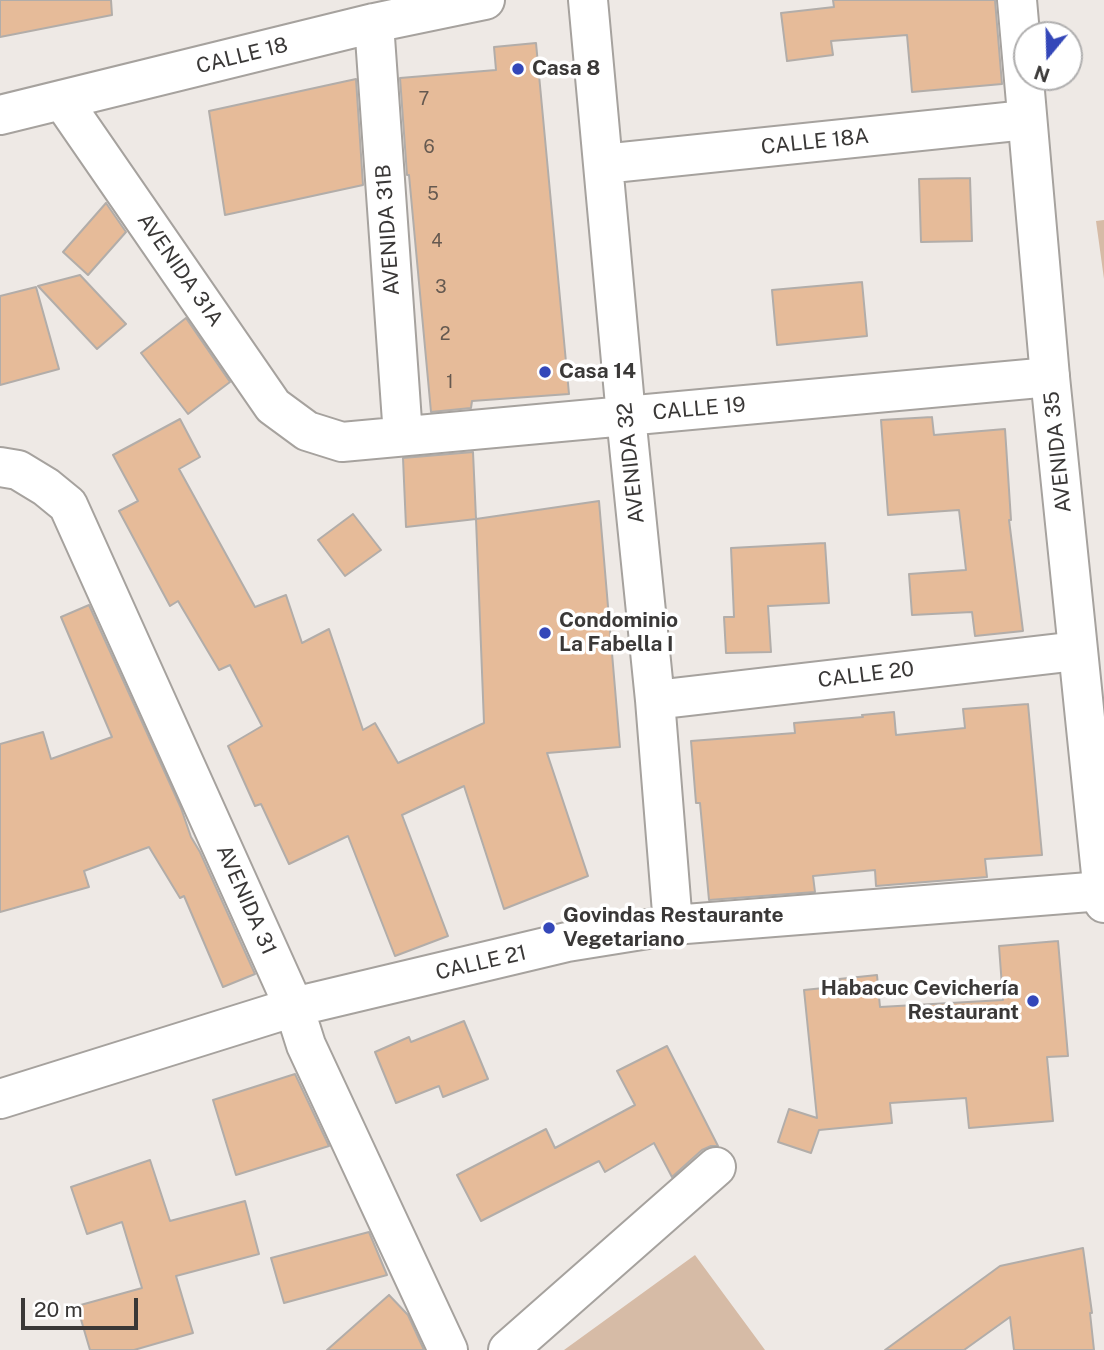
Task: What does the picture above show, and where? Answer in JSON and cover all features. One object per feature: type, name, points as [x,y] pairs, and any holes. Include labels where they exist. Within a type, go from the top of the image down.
[{"type":"street","name":"CALLE 18","points":[[0,115],[374,23],[485,0]]},
{"type":"street","name":"AVENIDA 32","points":[[589,0],[626,416],[655,700],[673,925]]},
{"type":"street","name":"AVENIDA 35","points":[[1017,0],[1050,377],[1103,897]]},
{"type":"street","name":"AVENIDA 31B","points":[[374,23],[403,436]]},
{"type":"street","name":"AVENIDA 31A","points":[[62,100],[273,405],[307,430]]},
{"type":"street","name":"CALLE 18A","points":[[603,164],[1026,120]]},
{"type":"street","name":"CALLE 19","points":[[307,430],[342,442],[1050,377]]},
{"type":"street","name":"AVENIDA 31","points":[[9,469],[46,487],[68,505],[294,1007],[306,1045],[448,1350]]},
{"type":"street","name":"CALLE 20","points":[[655,700],[1077,651]]},
{"type":"street","name":"CALLE 21","points":[[0,1099],[294,1007],[567,942],[673,925],[1103,897]]},
{"type":"street","points":[[508,1350],[716,1167]]},
{"type":"shaded area","points":[[1104,220],[1104,279],[1096,221]]},
{"type":"shaded area","points":[[695,1255],[765,1350],[564,1350]]},
{"type":"building","points":[[0,0],[111,0],[112,15],[0,37]]},
{"type":"building","points":[[833,0],[995,0],[1002,84],[912,92],[907,35],[831,41],[833,55],[787,61],[781,13],[834,7]]},
{"type":"building","points":[[536,43],[569,394],[472,401],[471,408],[431,412],[400,78],[496,70],[494,47]]},
{"type":"building","points":[[356,79],[363,185],[225,215],[209,111]]},
{"type":"building","points":[[970,178],[972,241],[921,242],[919,179]]},
{"type":"building","points":[[106,203],[126,232],[88,275],[63,252]]},
{"type":"building","points":[[80,275],[126,324],[97,349],[38,286]]},
{"type":"building","points":[[862,282],[867,336],[777,345],[772,290]]},
{"type":"building","points":[[36,287],[59,369],[0,385],[0,296]]},
{"type":"building","points":[[186,318],[230,382],[188,414],[141,353]]},
{"type":"building","points":[[932,417],[934,435],[1005,429],[1009,520],[1023,631],[975,636],[972,612],[912,615],[909,574],[966,570],[959,510],[888,515],[881,420]]},
{"type":"building","points":[[180,419],[200,457],[179,469],[255,607],[286,595],[302,643],[329,629],[363,730],[375,723],[398,763],[484,723],[476,519],[599,501],[620,747],[547,753],[588,876],[504,909],[464,786],[402,815],[448,936],[395,956],[348,836],[289,864],[261,804],[255,806],[228,746],[262,726],[230,665],[219,670],[178,601],[170,606],[119,511],[138,501],[113,455]]},
{"type":"building","points":[[473,452],[476,519],[406,527],[403,458]]},
{"type":"building","points":[[353,514],[381,550],[345,576],[318,540]]},
{"type":"building","points":[[825,543],[829,603],[768,606],[771,652],[726,653],[724,617],[734,617],[731,548]]},
{"type":"building","points":[[89,605],[181,808],[191,837],[255,974],[223,987],[184,896],[180,898],[149,847],[84,871],[89,887],[0,912],[0,744],[43,732],[51,759],[112,737],[61,617]]},
{"type":"building","points":[[1028,704],[1042,855],[985,859],[987,877],[876,886],[875,870],[813,876],[815,892],[709,900],[691,741],[795,733],[794,723],[894,712],[896,735],[965,728],[963,709]]},
{"type":"building","points":[[1058,941],[1068,1056],[1047,1057],[1053,1121],[969,1128],[966,1098],[890,1103],[892,1123],[819,1130],[811,1153],[778,1142],[789,1109],[817,1118],[804,990],[843,986],[839,979],[877,975],[880,1007],[1003,1000],[999,946]]},
{"type":"building","points":[[464,1021],[488,1079],[443,1097],[439,1086],[396,1103],[375,1052],[409,1037],[411,1042]]},
{"type":"building","points":[[667,1046],[718,1146],[702,1150],[672,1177],[654,1143],[605,1172],[599,1161],[481,1221],[457,1175],[546,1129],[555,1148],[635,1105],[617,1071]]},
{"type":"building","points":[[295,1074],[329,1146],[236,1175],[213,1100]]},
{"type":"building","points":[[150,1160],[170,1221],[245,1201],[259,1254],[176,1276],[193,1333],[134,1350],[90,1350],[77,1306],[142,1288],[122,1222],[87,1234],[71,1187]]},
{"type":"building","points":[[369,1232],[387,1275],[284,1303],[271,1258]]},
{"type":"building","points":[[1083,1248],[1094,1350],[1014,1350],[1010,1317],[964,1350],[885,1350],[1000,1266]]},
{"type":"building","points":[[389,1295],[408,1315],[424,1350],[327,1350]]},
{"type":"place","name":"Casa 8","points":[[518,69]]},
{"type":"place","name":"Casa 14","points":[[545,372]]},
{"type":"place","name":"Condominio La Fabella I","points":[[545,633]]},
{"type":"place","name":"Govindas Restaurante Vegetariano","points":[[549,928]]},
{"type":"place","name":"Habacuc Cevichería Restaurant","points":[[1033,1001]]}]
